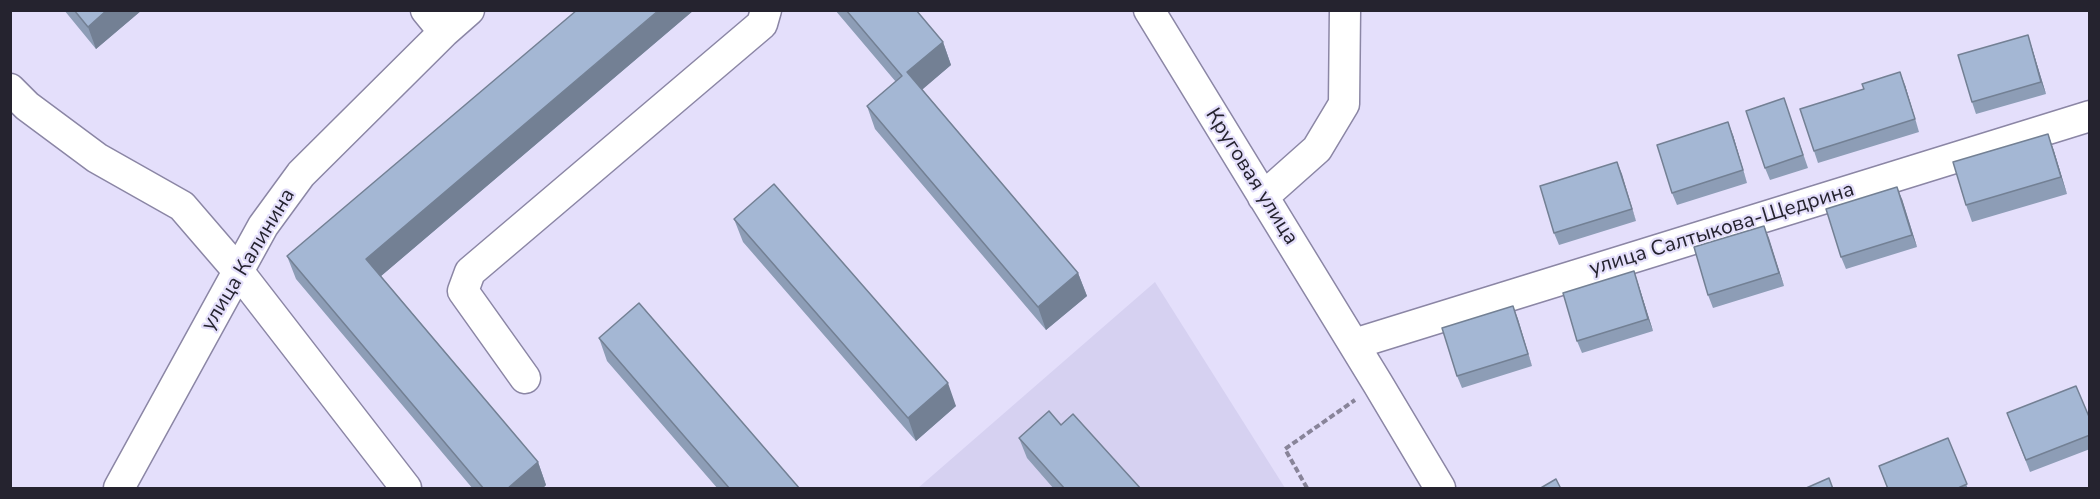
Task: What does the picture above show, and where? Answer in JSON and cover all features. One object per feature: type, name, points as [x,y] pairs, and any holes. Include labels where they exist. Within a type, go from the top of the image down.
[{"type":"street","name":"улица Калинина","points":[[119,489],[263,226],[301,174],[435,21],[469,10]]},
{"type":"street","points":[[525,378],[463,291],[470,272],[762,24],[766,10]]},
{"type":"street","name":"Круговая улица","points":[[1149,10],[1440,489]]},
{"type":"street","points":[[1263,197],[1317,149],[1344,104],[1345,10]]},
{"type":"street","points":[[10,89],[27,106],[97,158],[182,206],[238,271],[406,489]]},
{"type":"street","name":"улица Салтыкова-Щедрина","points":[[1354,344],[2090,116]]},
{"type":"path","points":[[1307,489],[1285,449],[1378,384]]},
{"type":"shaded area","points":[[1155,282],[1285,488],[918,488]]},
{"type":"building","points":[[74,10],[107,10],[88,27]]},
{"type":"building","points":[[577,10],[659,10],[366,259],[538,462],[507,489],[484,489],[287,256]]},
{"type":"building","points":[[846,10],[916,10],[943,42],[907,72],[1078,273],[1038,307],[867,106],[902,76]]},
{"type":"building","points":[[2028,35],[2041,82],[1972,102],[1958,55]]},
{"type":"building","points":[[1900,72],[1915,119],[1814,151],[1800,109],[1864,89],[1862,84]]},
{"type":"building","points":[[1784,98],[1803,155],[1765,168],[1746,111]]},
{"type":"building","points":[[1728,122],[1743,170],[1672,193],[1657,145]]},
{"type":"building","points":[[2048,134],[2061,177],[1966,205],[1953,162]]},
{"type":"building","points":[[1617,162],[1632,209],[1554,233],[1540,186]]},
{"type":"building","points":[[774,184],[948,383],[908,418],[734,219]]},
{"type":"building","points":[[1897,187],[1912,235],[1841,257],[1826,209]]},
{"type":"building","points":[[1764,226],[1779,273],[1708,295],[1694,247]]},
{"type":"building","points":[[1634,271],[1648,319],[1577,341],[1563,293]]},
{"type":"building","points":[[639,303],[800,489],[730,489],[599,338]]},
{"type":"building","points":[[1513,306],[1528,354],[1457,376],[1442,328]]},
{"type":"building","points":[[2076,386],[2090,419],[2090,435],[2026,460],[2007,413]]},
{"type":"building","points":[[1049,411],[1061,425],[1073,414],[1141,489],[1065,489],[1019,438]]},
{"type":"building","points":[[1948,438],[1967,484],[1956,489],[1888,489],[1879,466]]},
{"type":"building","points":[[1829,478],[1833,489],[1804,489]]},
{"type":"building","points":[[1556,479],[1561,489],[1539,489]]}]
